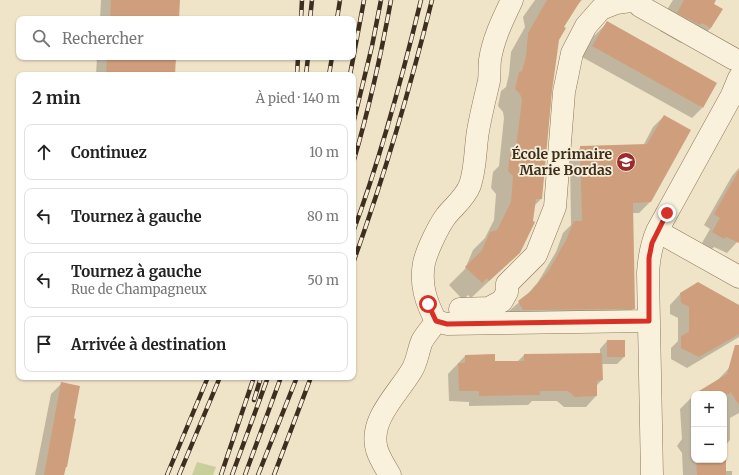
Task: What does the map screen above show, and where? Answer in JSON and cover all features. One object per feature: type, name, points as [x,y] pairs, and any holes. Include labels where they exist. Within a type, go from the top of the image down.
[{"type":"street","points":[[390,475],[382,462],[377,449],[376,436],[378,422],[413,369],[432,313],[422,281],[425,262],[434,238],[445,217],[461,199],[469,186],[476,163],[478,135],[489,79],[490,60],[493,46],[512,0]]},
{"type":"street","points":[[432,313],[448,310],[489,308],[502,301],[507,292],[508,284],[536,255],[555,207],[564,92],[572,53],[586,26],[602,9],[616,3],[638,0],[640,6],[737,69],[732,95],[657,231],[652,243],[649,258],[652,475]]},
{"type":"street","points":[[657,231],[739,277]]},
{"type":"street","points":[[432,313],[447,324],[649,321]]},
{"type":"green space","points":[[197,462],[216,467],[213,475],[192,475]]},
{"type":"building","points":[[111,0],[180,0],[179,16],[110,16]]},
{"type":"building","points":[[547,0],[581,0],[564,27],[566,28],[559,40],[552,91],[542,199],[536,199],[533,221],[535,222],[520,253],[489,281],[487,278],[482,283],[465,267],[482,250],[490,232],[497,230],[511,202],[513,176],[508,171],[510,154],[514,153],[516,147],[522,100],[520,94],[515,89],[519,72],[522,71],[526,56],[528,33]]},
{"type":"building","points":[[684,0],[716,0],[714,4],[723,9],[711,28],[702,23],[700,25],[677,13]]},
{"type":"building","points":[[607,21],[717,83],[703,108],[592,46]]},
{"type":"building","points":[[107,60],[176,60],[175,72],[106,72]]},
{"type":"building","points":[[664,115],[691,130],[651,202],[633,203],[635,309],[523,310],[518,301],[531,291],[549,270],[566,240],[574,221],[582,221],[580,146],[647,144]]},
{"type":"building","points":[[739,170],[739,243],[726,237],[724,239],[712,232],[720,218],[714,214]]},
{"type":"building","points":[[698,282],[739,305],[739,334],[699,357],[681,348],[681,336],[689,332],[689,307],[681,303],[680,293]]},
{"type":"building","points":[[607,340],[625,340],[625,357],[607,357]]},
{"type":"building","points":[[735,345],[739,345],[739,405],[730,391],[730,394],[727,394],[727,391],[699,391],[727,374]]},
{"type":"building","points":[[602,353],[603,380],[597,381],[597,396],[575,397],[568,391],[540,391],[540,395],[479,396],[479,391],[459,391],[458,363],[465,363],[465,355],[495,354],[495,361],[524,361],[524,354]]},
{"type":"building","points":[[61,382],[80,386],[74,418],[76,419],[67,467],[64,475],[44,475]]},
{"type":"building","points":[[696,463],[726,463],[726,475],[697,475]]},
{"type":"railway","points":[[301,16],[302,0]]},
{"type":"railway","points":[[310,16],[312,0]]},
{"type":"railway","points":[[337,16],[340,0]]},
{"type":"railway","points":[[356,43],[364,0]]},
{"type":"railway","points":[[356,112],[372,46],[381,0]]},
{"type":"railway","points":[[356,152],[374,82],[391,0]]},
{"type":"railway","points":[[356,224],[373,175],[390,117],[421,0]]},
{"type":"railway","points":[[356,254],[396,133],[432,0]]},
{"type":"railway","points":[[297,72],[298,60]]},
{"type":"railway","points":[[306,72],[308,60]]},
{"type":"railway","points":[[330,72],[332,60]]},
{"type":"railway","points":[[351,72],[353,60]]},
{"type":"railway","points":[[167,475],[207,380]]},
{"type":"railway","points":[[179,475],[219,380]]},
{"type":"railway","points":[[221,475],[253,380]]},
{"type":"railway","points":[[254,400],[260,380]]},
{"type":"railway","points":[[232,475],[267,380]]},
{"type":"railway","points":[[245,475],[280,380]]},
{"type":"railway","points":[[258,475],[296,380]]},
{"type":"railway","points":[[274,475],[310,380]]},
{"type":"place","name":"École primaire Marie Bordas","points":[[626,162]]},
{"type":"route","points":[[428,304],[436,321],[447,324],[649,321],[649,258],[652,243],[667,213]]}]
